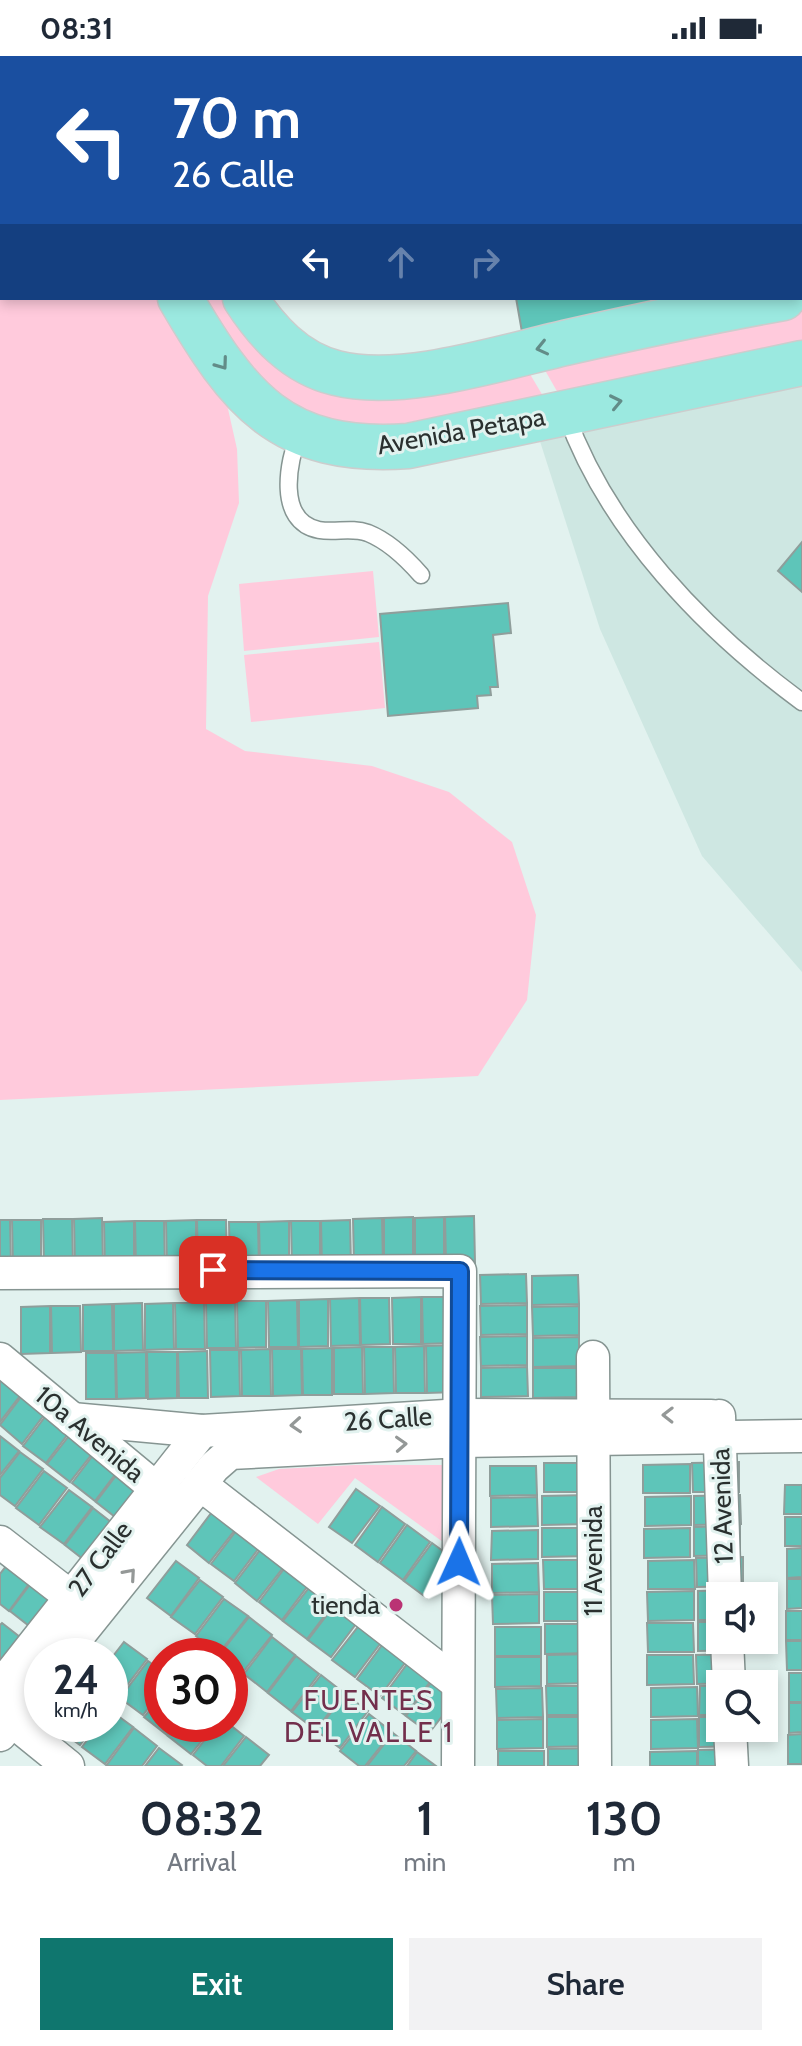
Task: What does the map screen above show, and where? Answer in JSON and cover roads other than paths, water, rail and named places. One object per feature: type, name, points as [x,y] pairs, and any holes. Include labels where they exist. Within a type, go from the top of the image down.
[{"type":"main road","name":"Avenida Petapa","points":[[181,300],[220,363],[259,406],[300,432],[343,446],[388,447],[802,363]]},
{"type":"main road","points":[[246,300],[271,334],[302,359],[332,373],[373,379],[472,363],[690,306],[760,300]]},
{"type":"street","points":[[0,1273],[460,1271],[458,1766]]},
{"type":"street","name":"11 Avenida","points":[[593,1357],[595,1766]]},
{"type":"street","name":"10a Avenida","points":[[0,1359],[155,1487],[191,1496],[457,1683]]},
{"type":"street","name":"26 Calle","points":[[719,1427],[802,1417]]},
{"type":"street","name":"26 Calle","points":[[72,1419],[202,1431],[719,1427],[802,1436]]},
{"type":"street","name":"12 Avenida","points":[[719,1427],[725,1582]]},
{"type":"street","name":"26 Calle","points":[[239,1451],[461,1428]]},
{"type":"street","name":"27 Calle","points":[[70,1638],[83,1606],[155,1487],[202,1431]]},
{"type":"street","name":"27 Calle","points":[[0,1687],[83,1606],[230,1453],[239,1451]]},
{"type":"street","points":[[0,1542],[83,1606]]},
{"type":"street","points":[[24,1701],[4,1722],[68,1766]]},
{"type":"street","points":[[731,1742],[732,1766]]},
{"type":"lane","points":[[566,413],[577,444],[642,549],[696,610],[802,702]]},
{"type":"lane","points":[[300,432],[288,466],[288,488],[292,503],[307,525],[320,531],[354,529],[371,534],[401,555],[421,575]]},
{"type":"place","name":"tienda","points":[[396,1605]]},
{"type":"district","name":"FUENTES DEL VALLE 1","points":[[369,1716]]}]
